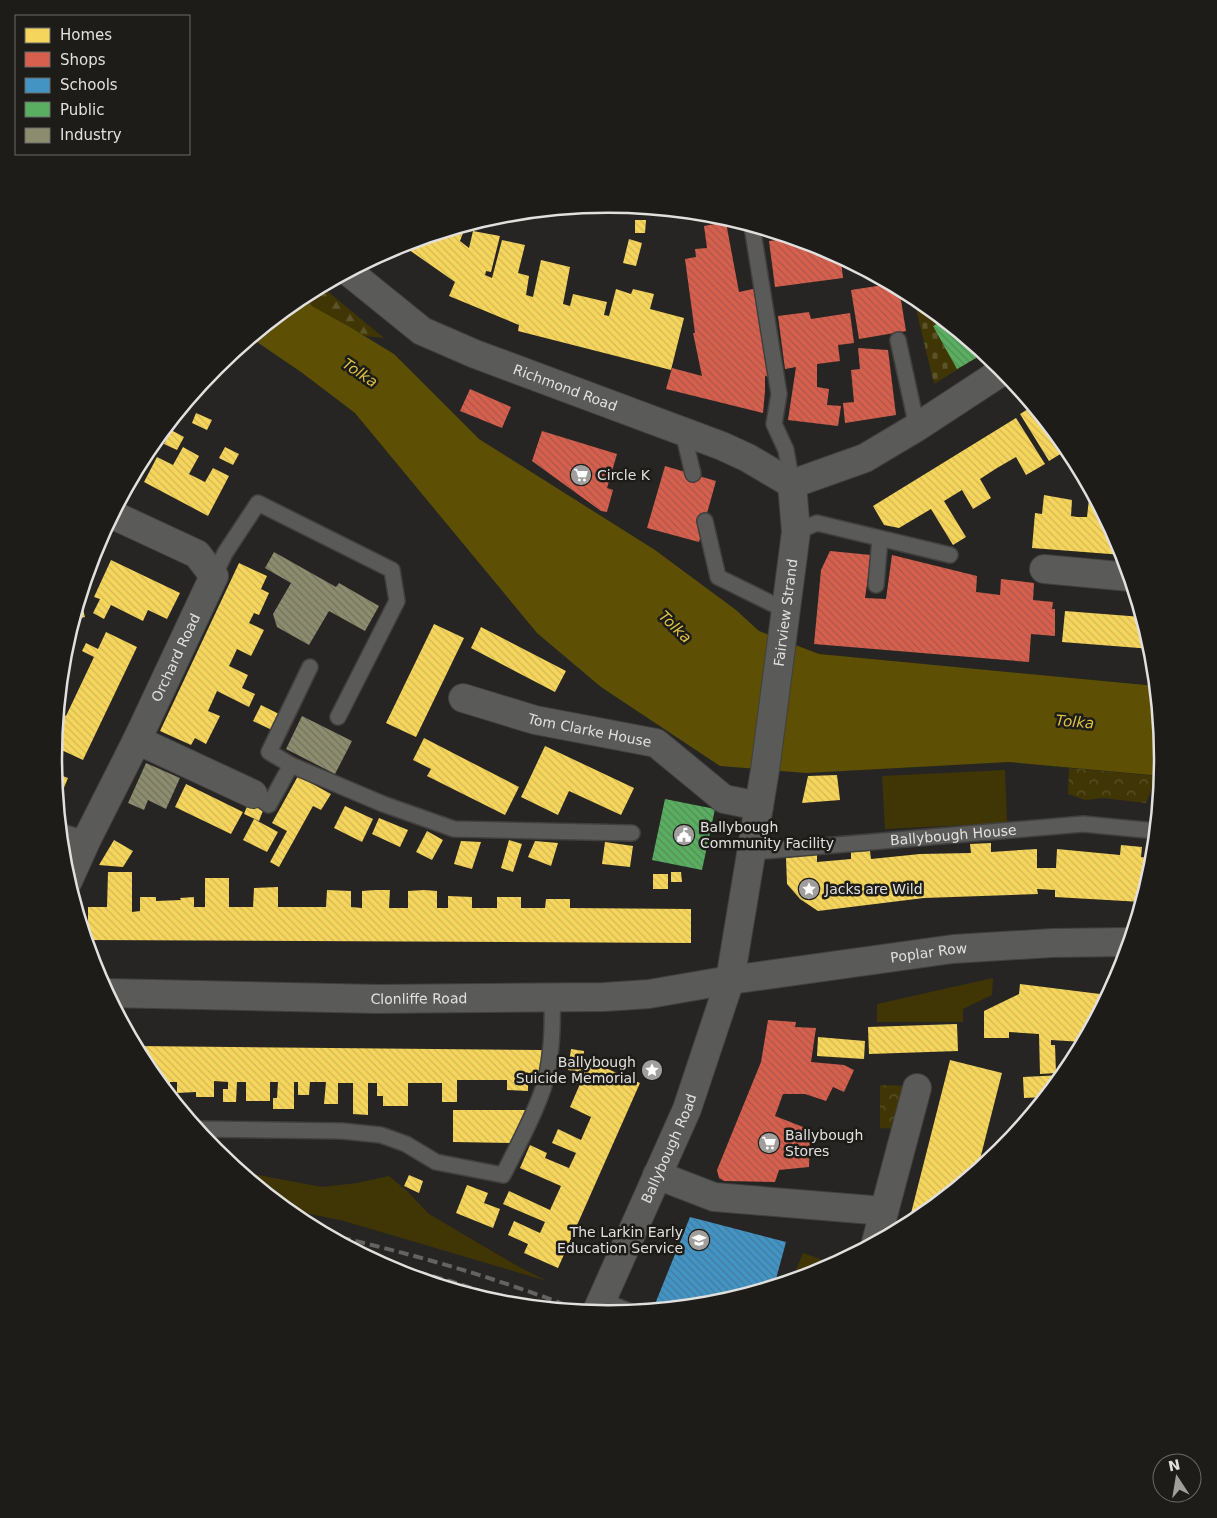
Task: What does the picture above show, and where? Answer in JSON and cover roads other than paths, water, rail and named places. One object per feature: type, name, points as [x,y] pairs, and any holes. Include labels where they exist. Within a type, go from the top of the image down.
[{"type":"main road","name":"Richmond Road","points":[[354,276],[422,331],[475,354],[722,446],[748,458],[792,484]]},
{"type":"main road","points":[[792,484],[865,458],[917,428],[997,375]]},
{"type":"main road","name":"Fairview Strand","points":[[730,980],[765,770],[796,532],[792,484]]},
{"type":"main road","points":[[119,518],[197,554],[214,576]]},
{"type":"main road","points":[[1044,569],[1123,576]]},
{"type":"main road","name":"Orchard Road","points":[[71,856],[74,835],[136,740],[214,576]]},
{"type":"main road","name":"Tom Clarke House","points":[[463,698],[535,720],[656,742],[724,799],[759,806]]},
{"type":"main road","points":[[136,740],[253,794]]},
{"type":"main road","name":"Poplar Row","points":[[730,980],[953,949],[1052,943],[1123,942]]},
{"type":"main road","name":"Clonliffe Road","points":[[115,992],[377,999],[552,997],[649,994],[730,980]]},
{"type":"main road","name":"Ballybough Road","points":[[600,1305],[686,1109],[730,980]]},
{"type":"main road","points":[[878,1234],[917,1088]]},
{"type":"main road","points":[[657,1175],[714,1197],[884,1211]]},
{"type":"lane","points":[[753,233],[779,394],[774,424],[786,450],[792,484]]},
{"type":"lane","points":[[898,340],[917,428]]},
{"type":"lane","points":[[683,432],[693,474]]},
{"type":"lane","points":[[214,576],[225,553],[258,503],[392,570],[397,601],[338,717]]},
{"type":"lane","points":[[705,521],[718,577],[784,619]]},
{"type":"lane","points":[[796,532],[817,523],[950,555]]},
{"type":"lane","points":[[876,585],[880,538]]},
{"type":"lane","points":[[310,667],[269,752],[291,765],[383,804],[454,829],[632,833]]},
{"type":"lane","points":[[253,794],[269,805],[291,765]]},
{"type":"lane","name":"Ballybough House","points":[[752,852],[1083,824],[1150,831]]},
{"type":"lane","points":[[207,1129],[342,1131],[381,1135],[406,1144],[436,1162],[504,1175],[545,1082],[552,1022],[552,997]]},
{"type":"water","name":"Tolka","points":[[307,304],[394,354],[479,439],[655,550],[736,610],[759,631],[819,654],[1150,685],[1153,723],[1154,775],[1009,762],[806,773],[720,766],[601,687],[537,633],[355,413],[301,372],[256,342]]},
{"type":"railway","points":[[350,1240],[455,1268],[559,1302]]},
{"type":"place","name":"Circle K","points":[[581,475]]},
{"type":"place","name":"Ballybough Community Facility","points":[[684,835]]},
{"type":"place","name":"Jacks are Wild","points":[[809,889]]},
{"type":"place","name":"Ballybough Suicide Memorial","points":[[652,1070]]},
{"type":"place","name":"Ballybough Stores","points":[[769,1143]]},
{"type":"place","name":"The Larkin Early Education Service","points":[[699,1240]]}]
